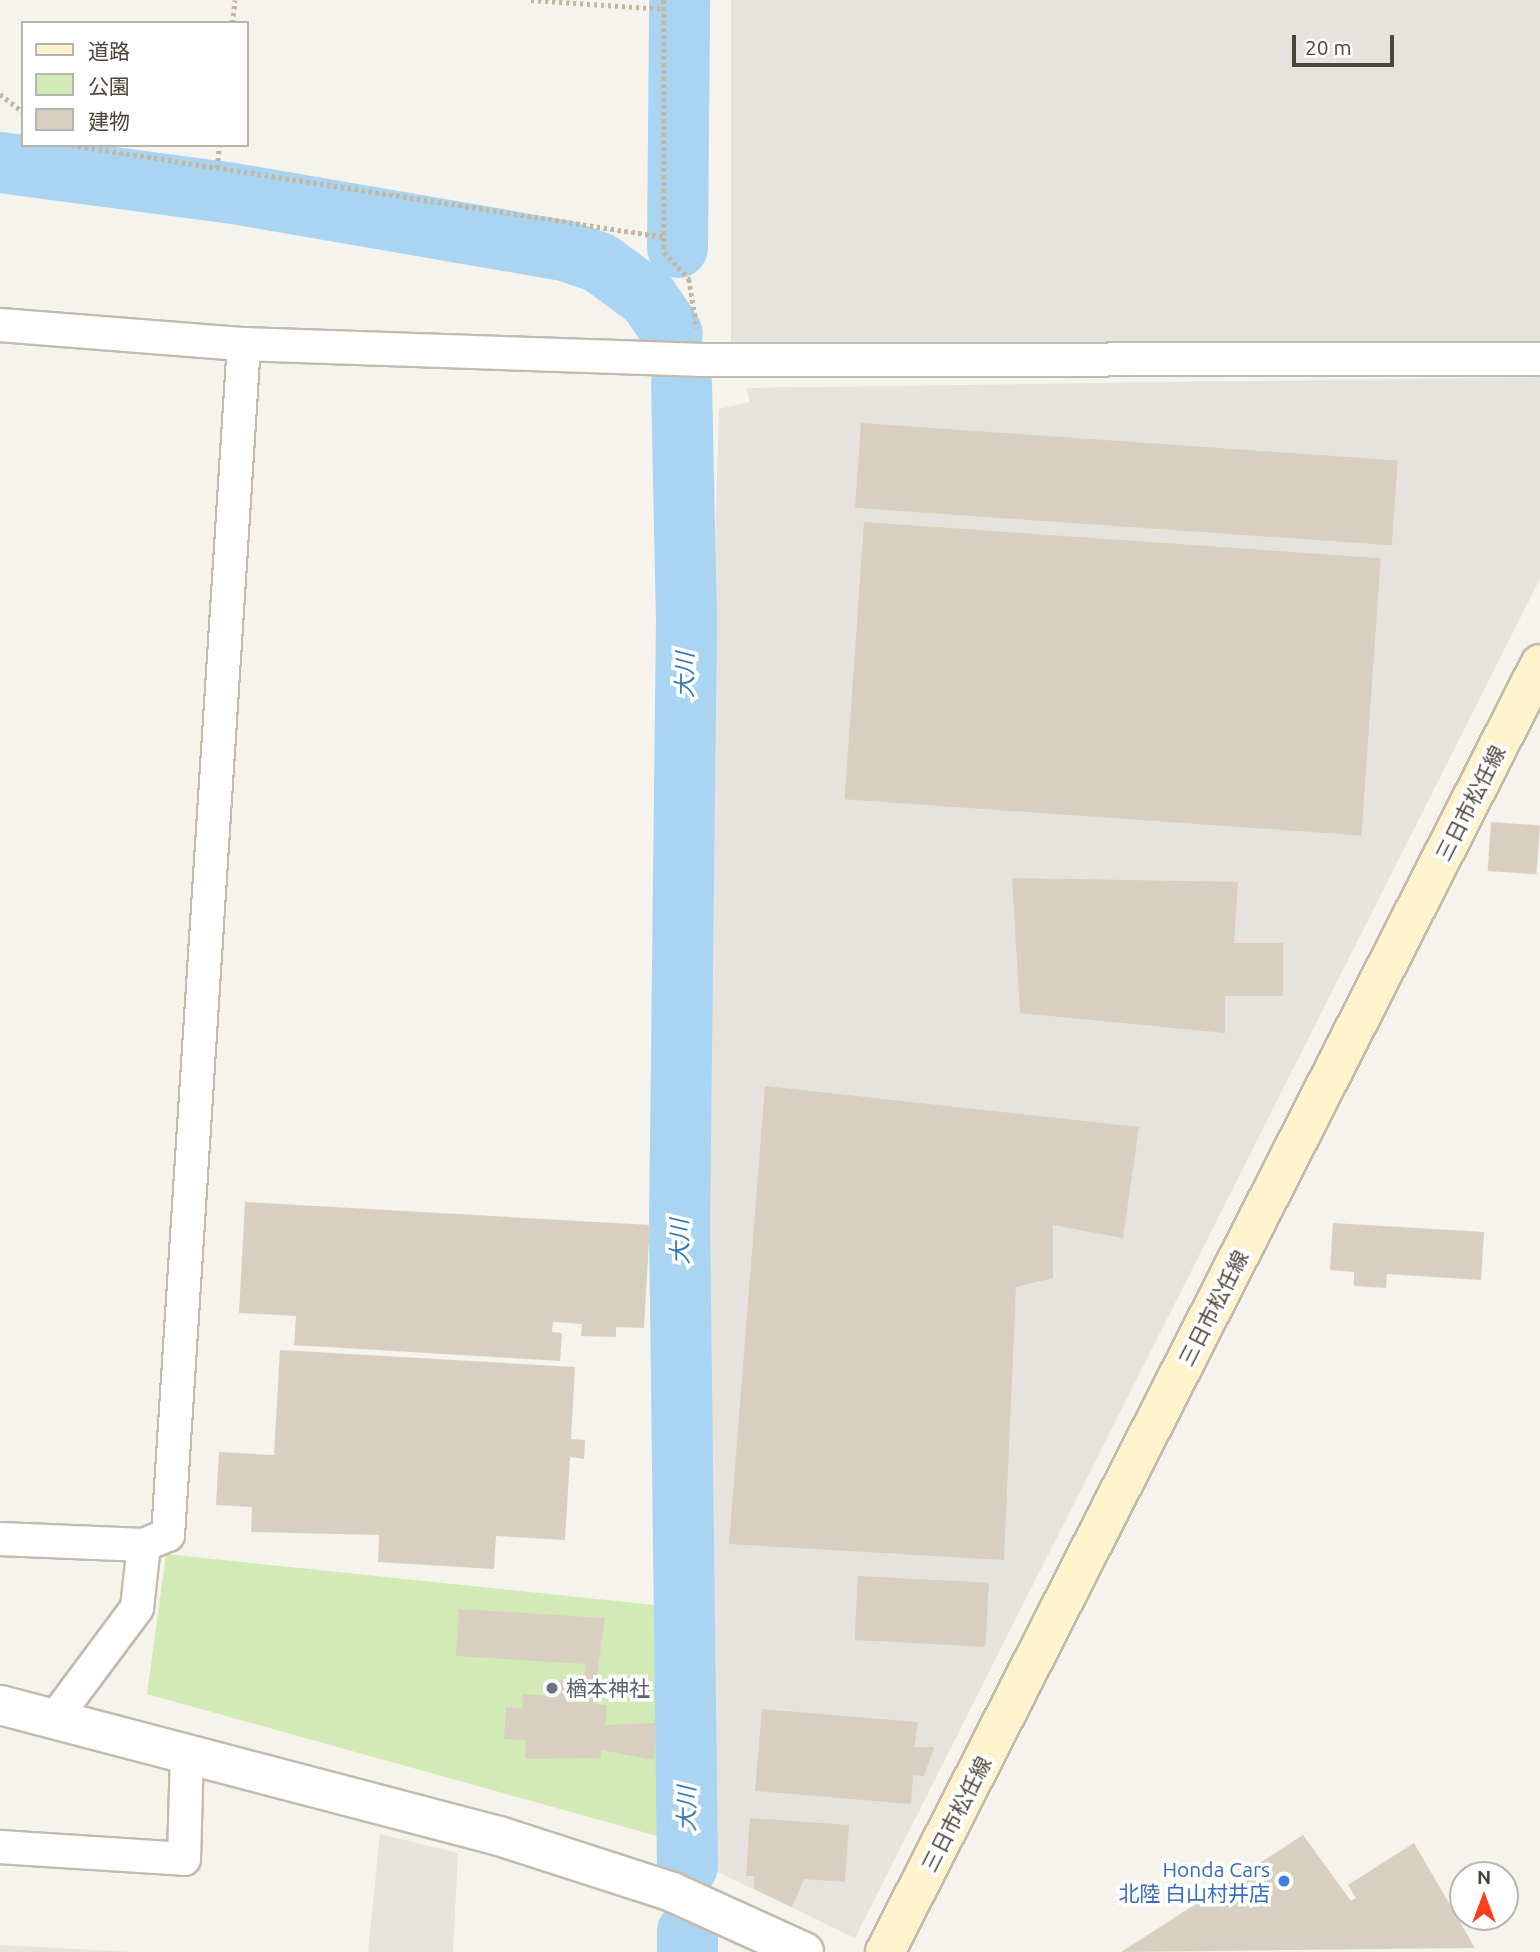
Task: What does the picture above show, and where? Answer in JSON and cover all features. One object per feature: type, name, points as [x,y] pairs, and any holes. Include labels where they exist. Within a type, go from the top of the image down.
[{"type":"main road","name":"三日市松任線","points":[[885,1952],[1540,664]]},
{"type":"street","points":[[0,325],[244,344],[702,360],[1540,359]]},
{"type":"street","points":[[0,1539],[144,1545],[168,1535],[244,344]]},
{"type":"street","points":[[55,1717],[137,1608],[144,1545]]},
{"type":"street","points":[[0,1705],[55,1717],[499,1836],[647,1884],[804,1952]]},
{"type":"street","points":[[0,1847],[184,1859],[187,1753]]},
{"type":"path","points":[[232,21],[235,0]]},
{"type":"path","points":[[531,0],[664,9]]},
{"type":"path","points":[[664,0],[664,252],[689,279],[702,360]]},
{"type":"path","points":[[0,94],[21,110]]},
{"type":"path","points":[[84,147],[664,237]]},
{"type":"path","points":[[217,168],[219,147]]},
{"type":"shaded area","points":[[731,0],[1540,0],[1540,345],[731,345]]},
{"type":"shaded area","points":[[1540,377],[1540,579],[855,1938],[697,1862],[696,633],[714,578],[719,409],[750,402],[746,388]]},
{"type":"shaded area","points":[[380,1834],[458,1853],[453,1952],[368,1952]]},
{"type":"shaded area","points":[[0,1945],[131,1952],[0,1952]]},
{"type":"green space","points":[[166,1554],[693,1609],[686,1844],[147,1694]]},
{"type":"building","points":[[861,423],[1398,461],[1392,545],[855,508]]},
{"type":"building","points":[[864,522],[1381,558],[1361,835],[845,799]]},
{"type":"building","points":[[1491,822],[1540,825],[1536,874],[1488,871]]},
{"type":"building","points":[[1012,878],[1238,882],[1234,943],[1283,943],[1283,996],[1225,996],[1225,1033],[1020,1013]]},
{"type":"building","points":[[765,1086],[1139,1127],[1123,1238],[1053,1225],[1053,1278],[1016,1287],[1004,1560],[729,1544]]},
{"type":"building","points":[[245,1202],[650,1225],[644,1328],[616,1327],[616,1337],[581,1336],[582,1324],[553,1322],[552,1332],[562,1333],[560,1361],[294,1345],[296,1316],[239,1313]]},
{"type":"building","points":[[1333,1223],[1484,1232],[1481,1280],[1387,1274],[1386,1288],[1354,1286],[1354,1272],[1330,1270]]},
{"type":"building","points":[[280,1350],[575,1367],[571,1439],[585,1440],[584,1459],[570,1457],[565,1540],[496,1536],[494,1569],[378,1562],[379,1535],[251,1532],[252,1507],[216,1505],[219,1452],[274,1455]]},
{"type":"building","points":[[858,1576],[989,1583],[985,1647],[855,1640]]},
{"type":"building","points":[[459,1609],[605,1618],[593,1704],[607,1705],[605,1725],[656,1723],[654,1760],[601,1750],[601,1758],[525,1759],[526,1740],[504,1739],[506,1707],[522,1709],[523,1694],[552,1696],[553,1680],[584,1682],[586,1664],[456,1656]]},
{"type":"building","points":[[762,1709],[918,1722],[914,1747],[934,1747],[924,1776],[913,1775],[911,1804],[755,1791]]},
{"type":"building","points":[[750,1818],[849,1825],[845,1882],[804,1879],[792,1907],[754,1889],[754,1876],[746,1876]]},
{"type":"building","name":"Honda Cars 北陸 白山村井店","points":[[1303,1835],[1351,1901],[1356,1898],[1348,1885],[1414,1843],[1449,1903],[1449,1931],[1465,1931],[1475,1948],[1121,1952]]},
{"type":"waterway","points":[[677,247],[679,0]]},
{"type":"waterway","points":[[0,162],[233,193],[564,250],[599,262],[648,298],[672,333]]},
{"type":"waterway","name":"大川","points":[[681,383],[686,618],[679,1223],[687,1866]]},
{"type":"waterway","name":"大川","points":[[687,1931],[687,1952]]},
{"type":"place","name":"楢本神社","points":[[552,1688]]},
{"type":"place","name":"Honda Cars 北陸 白山村井店","points":[[1284,1881]]}]
